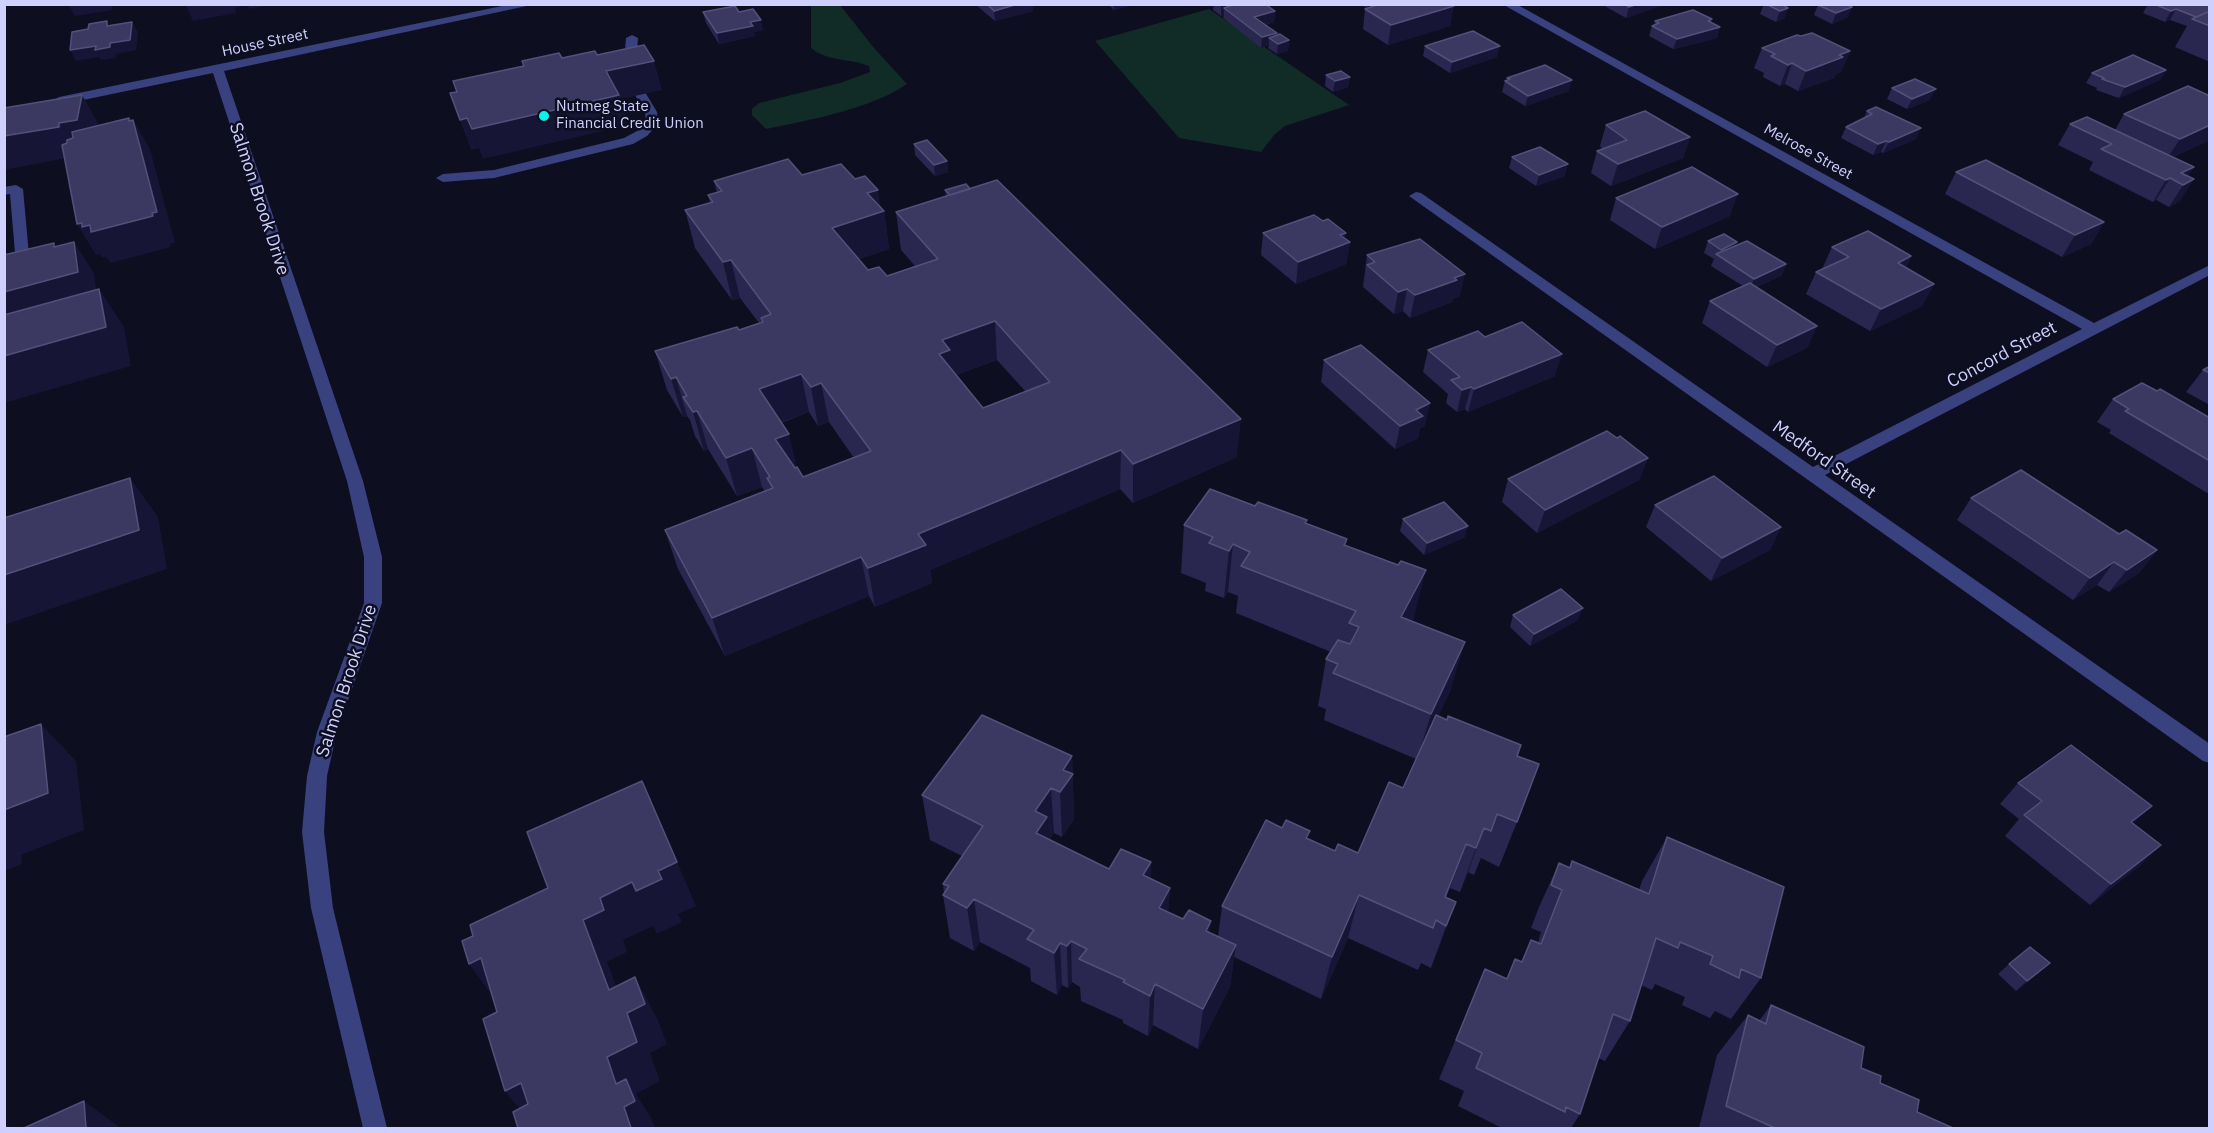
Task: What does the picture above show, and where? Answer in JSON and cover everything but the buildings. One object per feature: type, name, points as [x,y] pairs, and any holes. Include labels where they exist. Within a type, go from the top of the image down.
[{"type":"street","name":"House Street","points":[[48,103],[218,70],[531,4]]},
{"type":"street","name":"Melrose Street","points":[[1507,4],[2093,329]]},
{"type":"street","points":[[629,79],[625,63],[631,51],[632,38]]},
{"type":"street","name":"Salmon Brook Drive","points":[[218,70],[355,481],[372,541],[375,566],[373,603],[327,732],[317,776],[313,832],[322,908],[375,1128]]},
{"type":"street","points":[[442,178],[488,175],[628,141],[643,134],[652,124],[651,112],[641,95]]},
{"type":"street","points":[[4,191],[16,189],[22,255],[4,260]]},
{"type":"street","name":"Medford Street","points":[[1416,196],[2210,755]]},
{"type":"street","name":"Concord Street","points":[[1812,476],[2210,268]]},
{"type":"green space","points":[[811,5],[840,5],[874,48],[907,84],[858,107],[766,129],[752,115],[752,109],[759,103],[840,83],[870,72],[869,66],[824,56],[811,48]]},
{"type":"green space","points":[[1209,9],[1349,105],[1285,126],[1275,134],[1261,152],[1179,138],[1095,41]]},
{"type":"place","name":"Nutmeg State Financial Credit Union","points":[[544,116]]}]
